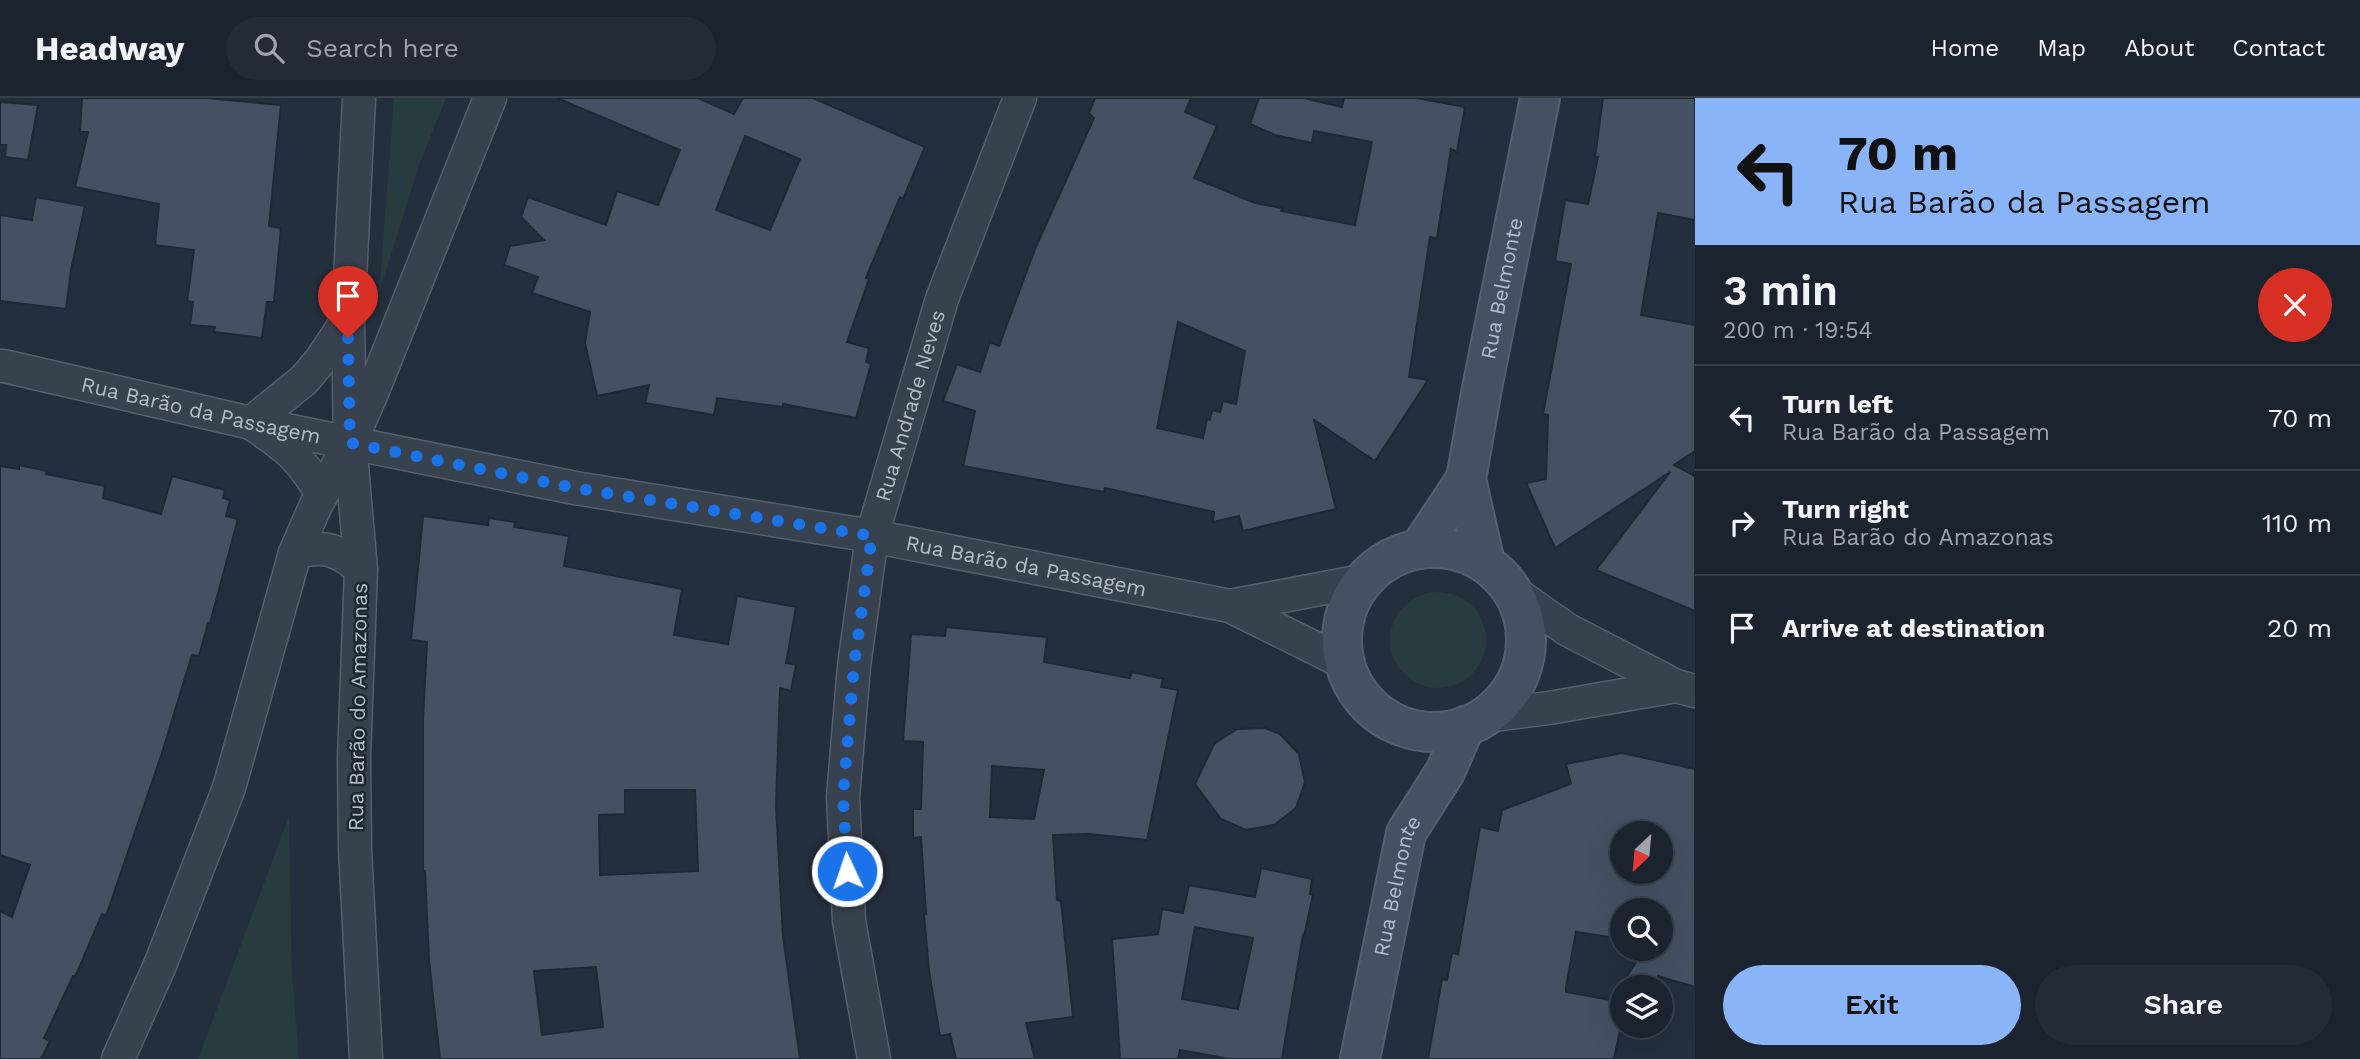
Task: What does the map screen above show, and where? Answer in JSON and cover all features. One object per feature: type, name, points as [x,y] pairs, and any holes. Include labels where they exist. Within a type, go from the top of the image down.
[{"type":"main road","name":"Rua Belmonte","points":[[1485,563],[1466,479],[1540,98]]},
{"type":"main road","name":"Rua Belmonte","points":[[1420,548],[1466,479]]},
{"type":"main road","points":[[1420,548],[1454,550],[1485,563],[1500,575],[1512,591],[1521,608],[1525,626],[1523,664],[1508,693],[1475,721],[1444,731],[1422,731],[1392,720],[1366,701],[1353,683],[1345,663],[1344,620],[1362,581],[1371,571],[1394,556],[1420,548]]},
{"type":"main road","name":"Rua Belmonte","points":[[1360,1059],[1406,833],[1475,721]]},
{"type":"street","name":"Rua Barão do Amazonas","points":[[359,98],[348,319],[350,443],[361,570],[354,757],[355,849],[366,1059]]},
{"type":"street","points":[[118,1059],[160,965],[229,788],[295,553],[321,494],[350,443],[383,367],[490,98]]},
{"type":"street","name":"Rua Andrade Neves","points":[[874,1059],[849,920],[843,797],[854,666],[872,536],[942,299],[1020,98]]},
{"type":"street","points":[[321,494],[294,453],[251,423],[304,380],[348,319]]},
{"type":"street","points":[[349,356],[364,366],[383,367]]},
{"type":"street","name":"Rua Barão da Passagem","points":[[1,365],[251,423],[575,488],[872,536],[1230,606],[1345,663]]},
{"type":"street","points":[[295,553],[307,549],[329,549],[348,557],[361,570]]},
{"type":"street","name":"Rua Barão da Passagem","points":[[1230,606],[1362,581]]},
{"type":"street","points":[[1512,591],[1568,630],[1685,688]]},
{"type":"street","points":[[1475,721],[1685,688]]},
{"type":"green space","points":[[394,98],[446,98],[419,165],[379,293]]},
{"type":"green space","points":[[1438,592],[1456,595],[1472,606],[1483,622],[1486,640],[1483,658],[1472,674],[1456,685],[1438,688],[1420,685],[1404,674],[1393,658],[1390,640],[1393,622],[1404,606],[1420,595]]},
{"type":"green space","points":[[289,816],[292,974],[299,1059],[198,1059]]},
{"type":"building","points":[[82,98],[207,98],[281,105],[269,226],[281,228],[274,302],[267,302],[262,338],[214,332],[215,327],[190,325],[193,302],[187,301],[194,250],[155,245],[159,204],[75,187],[88,132],[80,132]]},
{"type":"building","points":[[557,98],[698,98],[734,114],[743,98],[813,98],[925,147],[903,199],[900,197],[866,278],[869,279],[847,342],[869,348],[866,362],[871,364],[856,418],[783,404],[783,407],[717,398],[714,415],[645,403],[649,385],[597,396],[585,343],[590,312],[532,293],[538,277],[504,265],[510,246],[544,240],[521,217],[528,197],[606,225],[617,191],[658,205],[680,150]],"holes":[[[745,136],[800,159],[770,230],[716,210]]]},
{"type":"building","points":[[1095,98],[1191,98],[1185,112],[1217,126],[1194,178],[1255,203],[1282,208],[1281,211],[1355,225],[1372,142],[1314,131],[1312,143],[1275,135],[1250,124],[1259,98],[1304,98],[1342,107],[1344,98],[1416,98],[1465,107],[1457,152],[1451,149],[1437,238],[1430,237],[1409,377],[1428,380],[1375,461],[1314,420],[1336,509],[1243,531],[1239,516],[1213,522],[1214,512],[1105,488],[1104,492],[963,466],[975,411],[943,401],[957,364],[980,372],[990,342],[999,346],[1035,249],[1094,118],[1089,113]],"holes":[[[1178,322],[1245,351],[1236,404],[1223,401],[1220,412],[1212,410],[1203,438],[1157,428]]]},
{"type":"building","points":[[1603,98],[1695,98],[1695,220],[1658,213],[1641,315],[1695,325],[1695,451],[1674,465],[1695,476],[1695,611],[1596,570],[1670,472],[1555,548],[1526,483],[1546,479],[1548,415],[1543,414],[1571,264],[1555,261],[1565,200],[1588,204],[1598,157],[1595,157]]},
{"type":"building","points":[[0,102],[38,105],[28,160],[5,157],[6,145],[0,145]]},
{"type":"building","points":[[36,197],[85,206],[71,270],[66,309],[0,301],[0,215],[32,220]]},
{"type":"building","points":[[19,465],[47,471],[46,474],[105,486],[103,498],[161,514],[172,476],[225,490],[223,498],[230,500],[226,516],[238,519],[210,623],[199,656],[192,655],[161,756],[106,916],[102,914],[75,977],[73,976],[44,1038],[50,1041],[41,1059],[0,1059],[0,911],[12,917],[30,865],[0,855],[0,466],[19,469]]},
{"type":"building","points":[[423,516],[488,525],[489,518],[515,522],[514,527],[569,536],[564,566],[682,589],[674,635],[728,644],[737,596],[796,607],[786,663],[796,665],[791,691],[780,688],[776,806],[783,936],[800,1059],[440,1059],[423,871],[423,719],[427,642],[411,640]],"holes":[[[625,790],[695,790],[698,871],[600,875],[599,815],[625,814]],[[596,967],[603,1027],[542,1035],[534,971]]]},
{"type":"building","points":[[946,627],[1047,637],[1044,662],[1130,678],[1132,672],[1163,679],[1161,687],[1178,690],[1147,840],[1089,834],[1053,835],[1057,900],[1061,901],[1073,1017],[1026,1023],[1035,1059],[956,1059],[950,1034],[940,1036],[929,971],[921,837],[913,838],[913,809],[921,809],[923,742],[903,741],[911,634],[945,636]],"holes":[[[992,766],[1044,770],[1034,819],[990,817]]]},
{"type":"building","points":[[1265,728],[1280,734],[1299,754],[1305,782],[1296,808],[1274,825],[1246,830],[1221,819],[1195,784],[1214,744],[1237,729]]},
{"type":"building","points":[[1622,753],[1695,769],[1695,987],[1673,980],[1673,975],[1628,975],[1637,961],[1673,961],[1673,898],[1610,898],[1610,937],[1576,932],[1566,992],[1610,1000],[1610,1038],[1618,1038],[1614,1059],[1428,1059],[1442,979],[1447,980],[1452,953],[1458,954],[1480,827],[1498,831],[1502,810],[1571,784],[1566,764]]},
{"type":"building","points":[[1261,868],[1312,879],[1310,894],[1313,895],[1303,935],[1282,1059],[1229,1059],[1180,1050],[1178,1059],[1120,1059],[1112,939],[1158,934],[1162,909],[1183,913],[1189,885],[1255,897]],"holes":[[[1195,927],[1253,938],[1238,1009],[1182,999]]]},
{"type":"route","points":[[348,338],[350,443],[575,488],[872,536],[854,666],[843,797],[847,871]]}]
